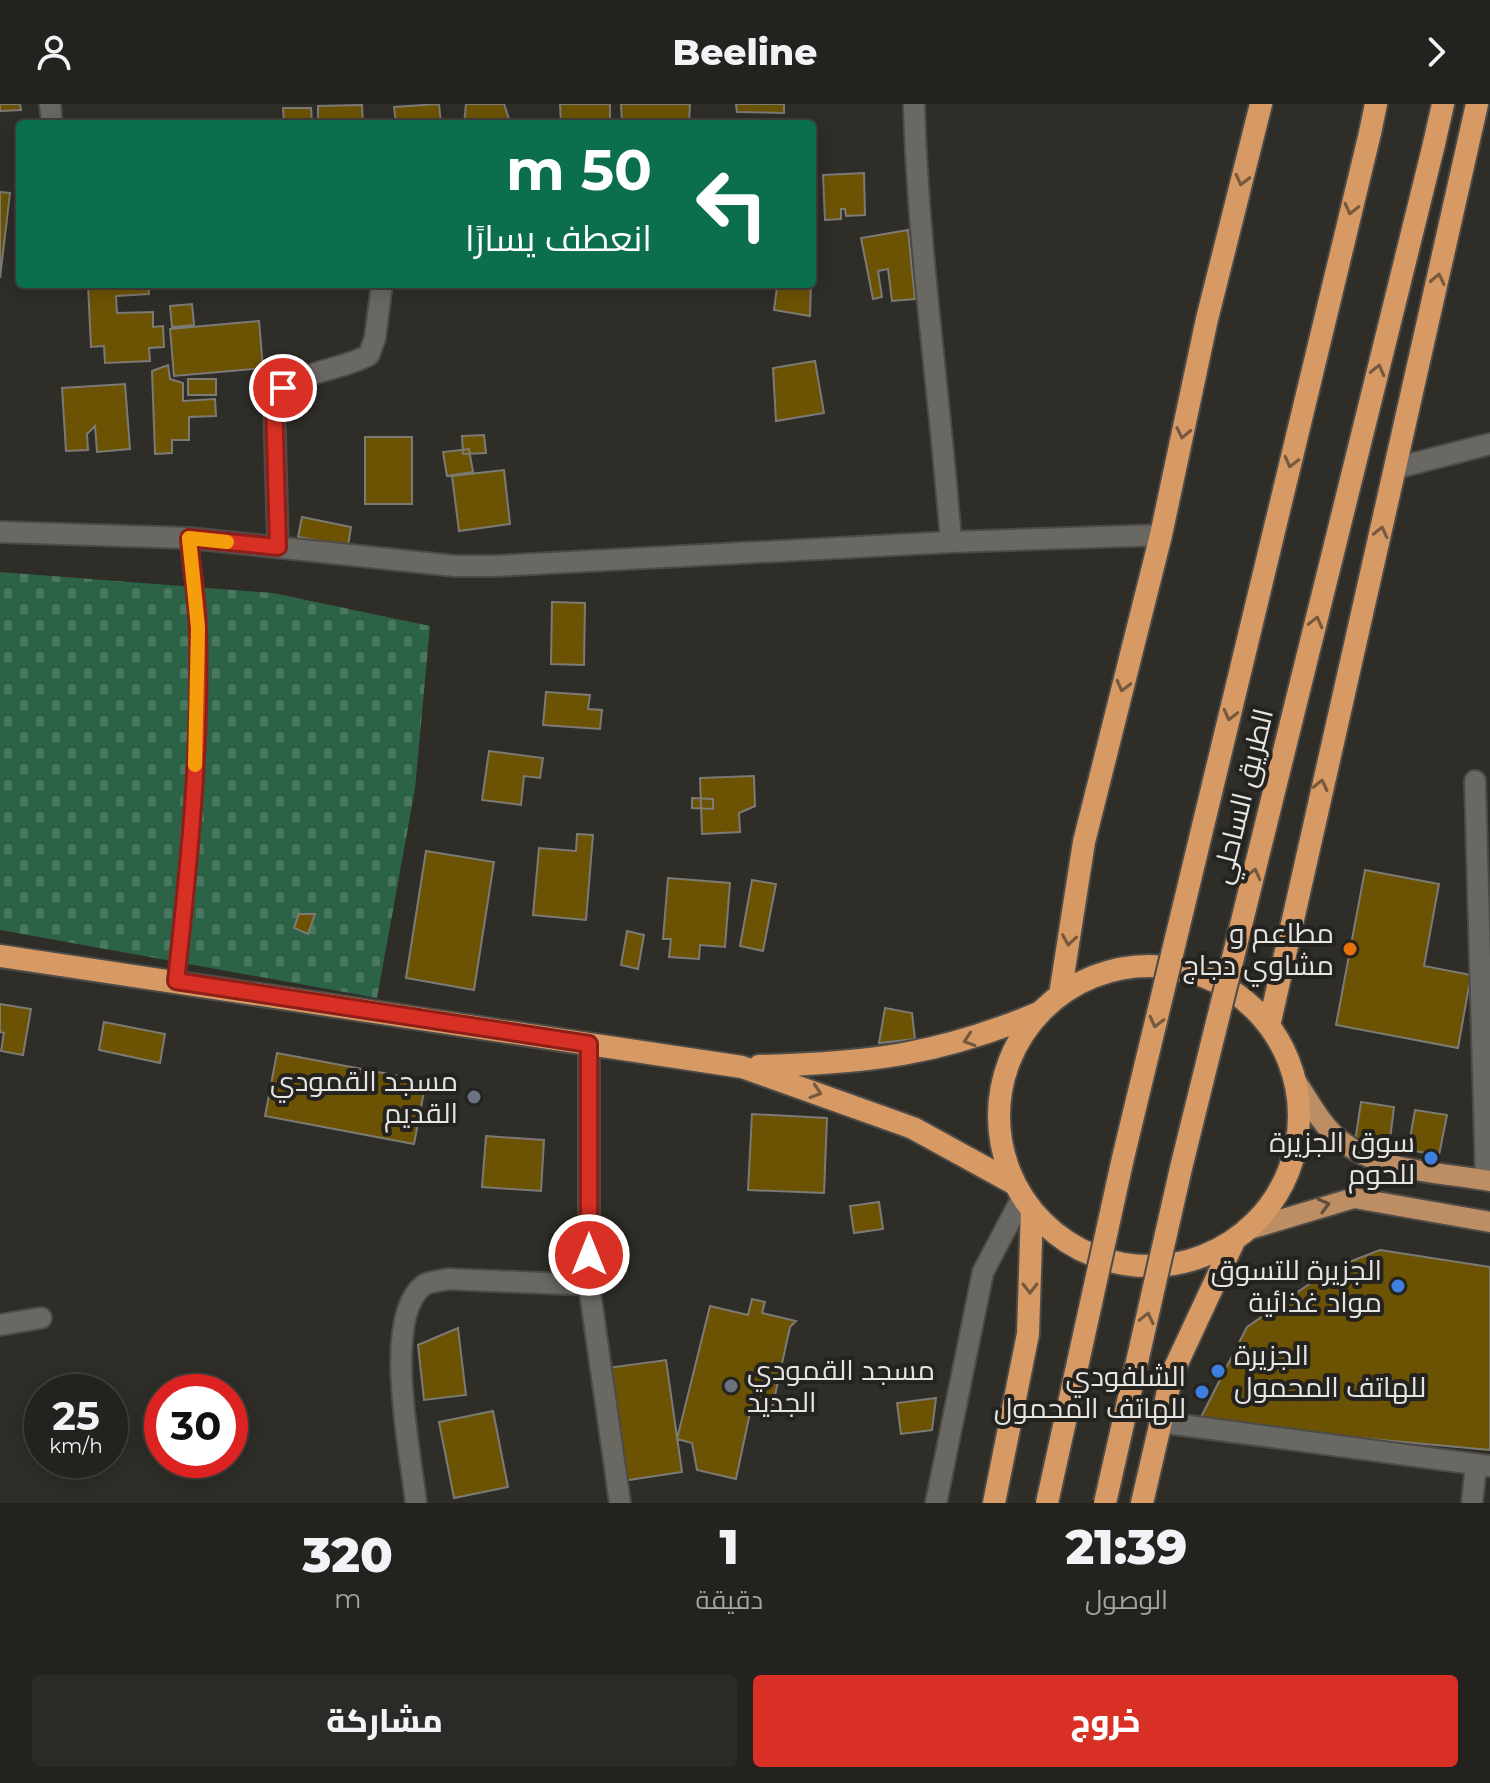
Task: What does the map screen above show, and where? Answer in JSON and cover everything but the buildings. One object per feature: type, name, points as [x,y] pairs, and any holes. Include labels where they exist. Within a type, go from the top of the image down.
[{"type":"highway","points":[[1060,995],[1084,842],[1161,535],[1207,319],[1261,104]]},
{"type":"highway","name":"الطريق الساحلي","points":[[1047,1503],[1123,1158],[1376,104]]},
{"type":"highway","name":"الطريق الساحلي","points":[[1105,1503],[1181,1168],[1443,104]]},
{"type":"highway","points":[[1269,1026],[1477,104]]},
{"type":"highway","points":[[0,956],[742,1067],[841,1064],[910,1055],[958,1044],[1041,1011]]},
{"type":"highway","points":[[994,1503],[1028,1334],[1023,1197],[1003,1149],[999,1112],[1005,1075],[1019,1041],[1041,1011],[1060,995],[1094,976],[1132,966],[1171,967],[1209,978],[1242,998],[1269,1026],[1285,1052],[1295,1080],[1300,1120],[1293,1161],[1276,1197],[1242,1235],[1172,1374],[1142,1503]]},
{"type":"highway","points":[[742,1067],[913,1128],[980,1162],[1023,1197],[1058,1236],[1091,1255],[1127,1265],[1165,1266],[1201,1258],[1242,1235]]},
{"type":"main road","points":[[1295,1080],[1328,1128],[1352,1148],[1397,1166],[1488,1181]]},
{"type":"main road","points":[[1242,1235],[1354,1198],[1490,1222]]},
{"type":"street","points":[[914,104],[916,189],[941,408],[951,542]]},
{"type":"street","points":[[278,547],[274,401],[283,388],[302,377],[355,363],[369,355],[375,338],[381,288]]},
{"type":"street","points":[[1396,468],[1490,444]]},
{"type":"street","points":[[0,532],[189,538],[455,566],[517,566],[951,542],[1161,535]]},
{"type":"street","points":[[1475,781],[1488,1181]]},
{"type":"street","points":[[589,1044],[589,1285],[620,1503]]},
{"type":"street","points":[[936,1503],[983,1272],[1023,1197]]},
{"type":"street","points":[[416,1503],[401,1359],[405,1314],[414,1296],[426,1283],[448,1279],[589,1285]]},
{"type":"street","points":[[0,1325],[41,1318]]},
{"type":"street","points":[[1159,1422],[1483,1465],[1472,1503]]},
{"type":"lane","points":[[176,981],[189,862],[197,727],[198,628],[189,538]]},
{"type":"green space","points":[[0,572],[273,593],[430,626],[415,789],[377,998],[0,930]]},
{"type":"slow traffic","points":[[195,765],[198,628],[189,538],[227,542]]},
{"type":"place","name":"مطاعم و مشاوي دجاج","points":[[1350,949]]},
{"type":"place","name":"مسجد القمودي القديم","points":[[474,1097]]},
{"type":"place","name":"سوق الجزيرة للحوم","points":[[1431,1158]]},
{"type":"place","name":"الجزيرة للتسوق مواد غذائية","points":[[1398,1286]]},
{"type":"place","name":"الجزيرة للهاتف المحمول","points":[[1218,1371]]},
{"type":"place","name":"مسجد القمودي الجديد","points":[[731,1386]]},
{"type":"place","name":"الشلفودي للهاتف المحمول","points":[[1202,1392]]},
{"type":"route","points":[[283,388],[274,401],[278,547],[189,538],[198,628],[197,727],[189,862],[176,981],[589,1044],[589,1255]]}]
